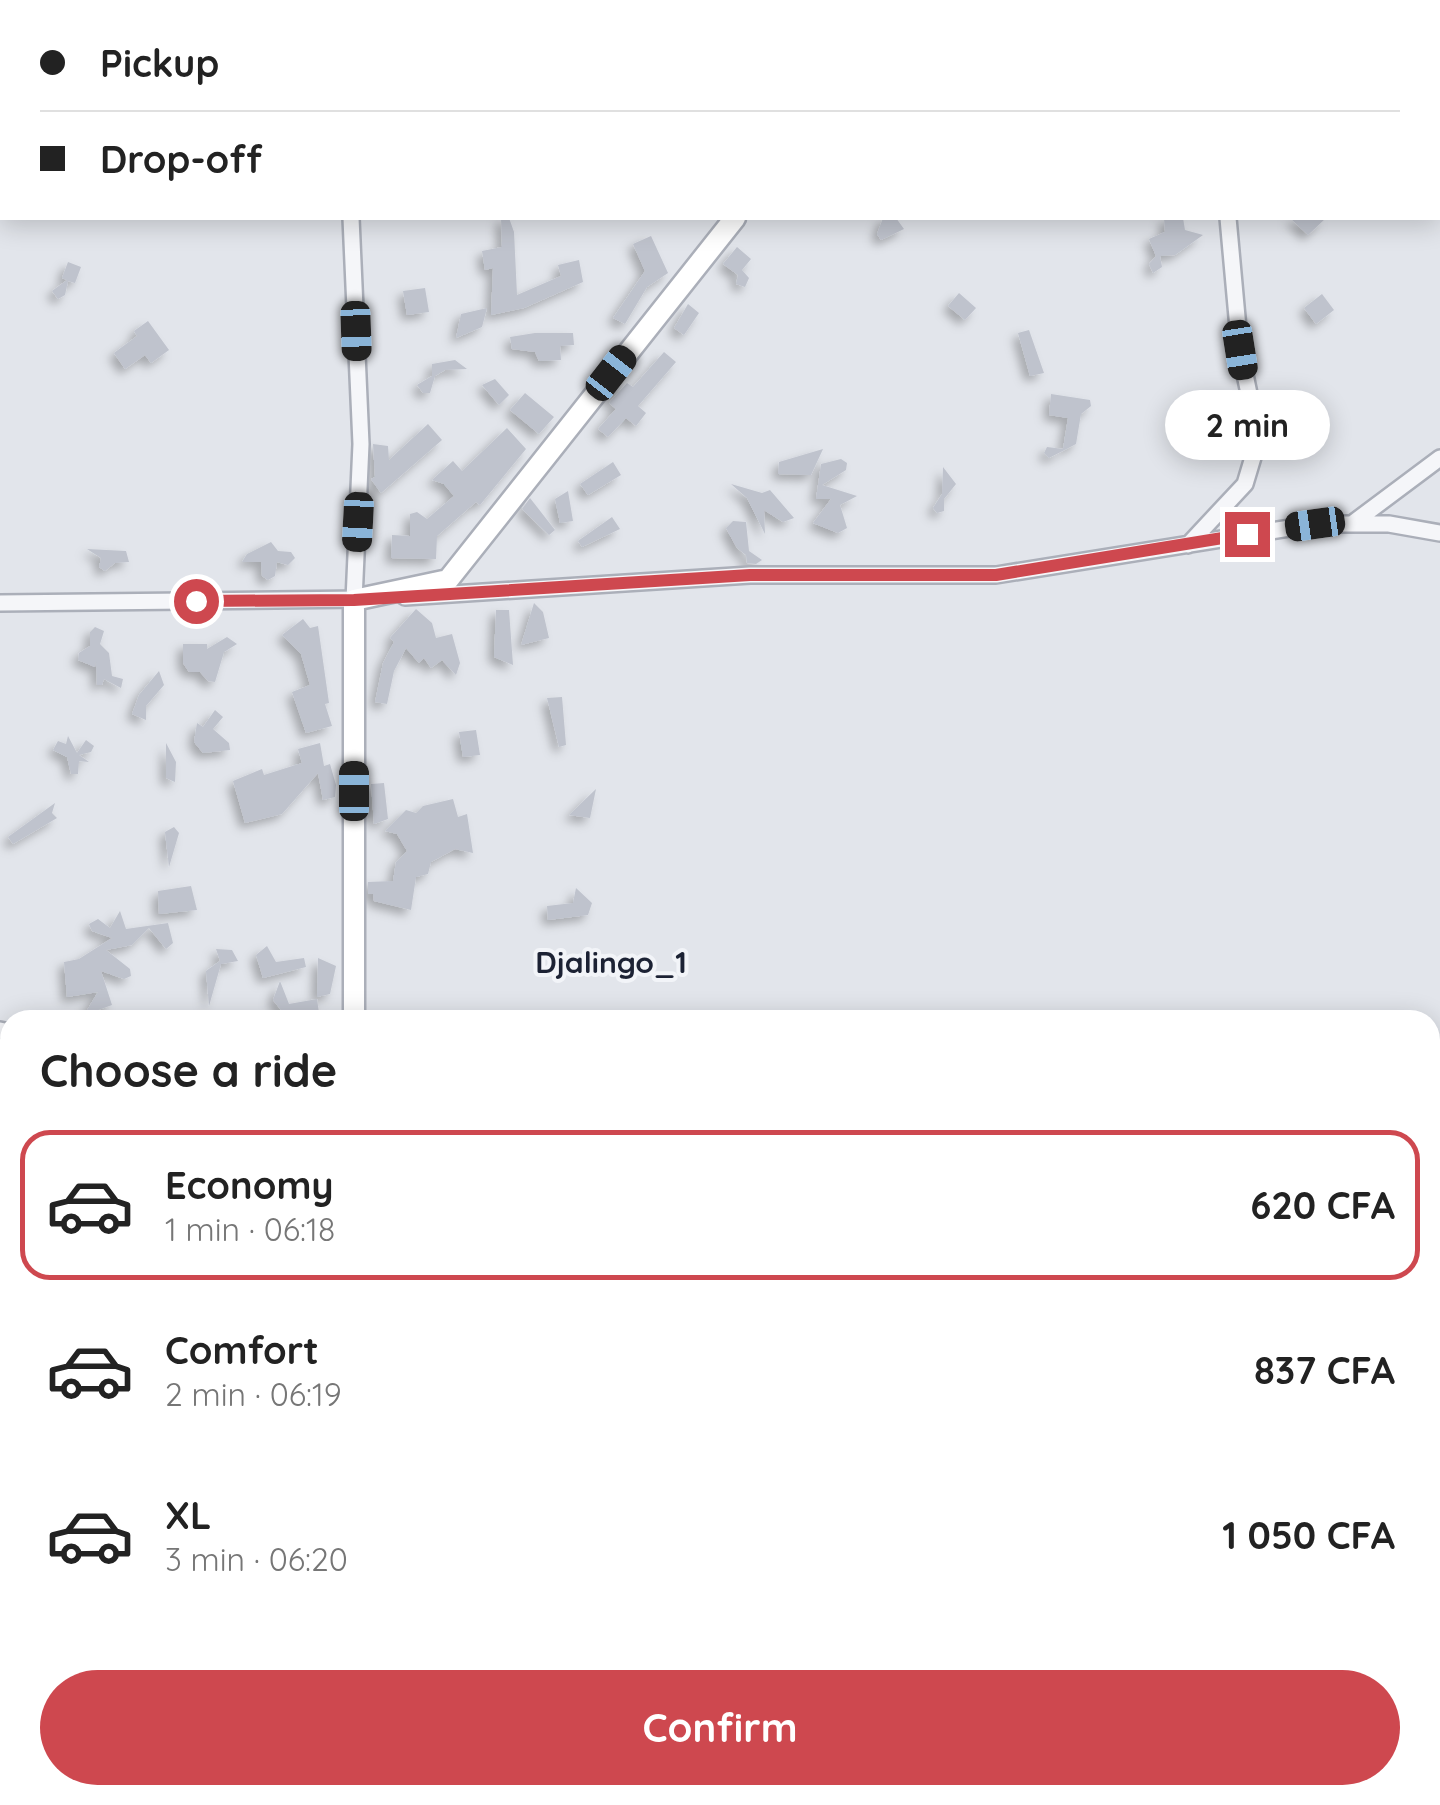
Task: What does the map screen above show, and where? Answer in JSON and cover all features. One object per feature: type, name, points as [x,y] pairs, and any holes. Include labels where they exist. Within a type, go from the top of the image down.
[{"type":"street","points":[[351,220],[362,444],[354,600],[354,1010]]},
{"type":"street","points":[[354,600],[448,580],[733,220]]},
{"type":"street","points":[[1188,545],[1244,484],[1254,454],[1255,423],[1240,350],[1228,220]]},
{"type":"street","points":[[1353,523],[1440,458]]},
{"type":"street","points":[[0,603],[354,600],[750,575],[996,575],[1315,524],[1353,523],[1440,533]]},
{"type":"building","points":[[501,220],[510,220],[514,232],[517,295],[561,276],[558,265],[579,260],[583,282],[524,308],[491,315],[493,268],[485,270],[482,251],[502,247]]},
{"type":"building","points":[[882,220],[897,220],[904,229],[881,240],[877,234]]},
{"type":"building","points":[[1164,220],[1183,220],[1185,230],[1203,235],[1175,255],[1160,256],[1162,267],[1153,273],[1149,264],[1156,256],[1149,239],[1165,232]]},
{"type":"building","points":[[1292,220],[1324,220],[1308,235]]},
{"type":"building","points":[[651,236],[668,273],[647,287],[625,324],[613,318],[645,271],[633,244]]},
{"type":"building","points":[[737,247],[751,259],[742,270],[749,278],[745,287],[736,284],[738,275],[723,264]]},
{"type":"building","points":[[68,262],[81,267],[75,283],[68,281],[65,295],[58,299],[52,291],[67,280],[62,278]]},
{"type":"building","points":[[425,288],[429,312],[407,315],[403,291]]},
{"type":"building","points":[[959,293],[976,308],[965,320],[948,306]]},
{"type":"building","points":[[1322,294],[1334,310],[1316,324],[1304,308]]},
{"type":"building","points":[[688,304],[699,313],[684,335],[674,328]]},
{"type":"building","points":[[487,308],[482,327],[456,338],[461,314]]},
{"type":"building","points":[[148,321],[169,350],[151,363],[145,355],[125,369],[114,353],[137,336],[134,331]]},
{"type":"building","points":[[1029,330],[1044,373],[1030,376],[1018,333]]},
{"type":"building","points":[[573,333],[574,345],[560,346],[561,360],[539,361],[535,352],[512,349],[510,337]]},
{"type":"building","points":[[664,352],[676,362],[638,406],[646,413],[636,426],[626,418],[608,437],[598,429],[616,409],[609,403],[627,383],[633,387]]},
{"type":"building","points":[[455,360],[467,369],[445,370],[435,376],[430,393],[423,393],[417,385],[432,376],[432,364]]},
{"type":"building","points":[[495,379],[509,395],[499,405],[482,385]]},
{"type":"building","points":[[525,393],[554,417],[539,434],[510,410]]},
{"type":"building","points":[[1051,394],[1090,400],[1091,406],[1081,414],[1076,444],[1049,458],[1044,453],[1047,447],[1063,449],[1068,418],[1049,415]]},
{"type":"building","points":[[428,424],[442,440],[381,493],[371,479],[375,477],[373,444],[388,446],[389,460]]},
{"type":"building","points":[[507,428],[526,449],[480,505],[476,502],[437,536],[436,559],[391,558],[392,535],[410,536],[410,514],[417,512],[427,519],[454,496],[444,484],[432,480],[453,461],[462,471]]},
{"type":"building","points":[[823,449],[811,475],[778,474],[779,462]]},
{"type":"building","points":[[841,459],[847,463],[846,470],[822,485],[857,496],[840,505],[847,528],[838,533],[813,523],[831,499],[816,499],[821,464]]},
{"type":"building","points":[[613,462],[621,475],[588,495],[580,484]]},
{"type":"building","points":[[943,467],[956,484],[944,499],[944,511],[937,513],[933,508],[942,494]]},
{"type":"building","points":[[731,484],[762,493],[770,490],[794,518],[783,522],[764,510],[765,534],[747,498]]},
{"type":"building","points":[[568,491],[573,521],[560,523],[555,499]]},
{"type":"building","points":[[530,498],[555,530],[549,535],[522,509]]},
{"type":"building","points":[[612,517],[620,529],[582,547],[578,541]]},
{"type":"building","points":[[733,521],[746,522],[749,551],[762,560],[756,564],[747,563],[746,555],[737,548],[726,528]]},
{"type":"building","points":[[271,542],[278,551],[291,552],[295,558],[288,565],[277,562],[275,576],[268,580],[262,576],[261,562],[242,562],[247,554]]},
{"type":"building","points":[[87,549],[126,551],[129,562],[115,563],[105,571],[99,567],[101,558]]},
{"type":"building","points":[[534,603],[543,612],[549,638],[521,645]]},
{"type":"building","points":[[416,609],[432,623],[436,638],[452,634],[460,663],[456,675],[442,660],[431,668],[424,658],[419,663],[406,648],[394,671],[387,704],[375,702],[383,663],[394,642],[390,638]]},
{"type":"building","points":[[496,610],[509,610],[513,665],[494,657]]},
{"type":"building","points":[[303,619],[310,628],[318,626],[329,703],[325,704],[332,726],[306,733],[292,692],[310,685],[301,654],[282,635]]},
{"type":"building","points":[[95,627],[104,631],[100,644],[109,653],[112,676],[123,679],[121,688],[104,679],[102,685],[97,685],[96,661],[95,667],[78,660],[79,653],[90,646],[90,632]]},
{"type":"building","points":[[227,637],[237,644],[224,652],[215,682],[208,681],[200,672],[189,672],[183,663],[183,644],[207,644],[207,649]]},
{"type":"building","points":[[159,671],[164,685],[146,706],[146,720],[132,714],[139,695]]},
{"type":"building","points":[[562,697],[566,745],[559,747],[547,698]]},
{"type":"building","points":[[215,710],[223,717],[213,729],[229,743],[230,750],[203,753],[194,742],[197,723],[203,727]]},
{"type":"building","points":[[476,730],[480,755],[463,757],[459,732]]},
{"type":"building","points":[[68,736],[77,753],[86,740],[94,746],[91,752],[79,755],[89,762],[79,761],[78,774],[71,774],[67,757],[53,750],[58,741],[66,744]]},
{"type":"building","points":[[166,743],[176,762],[175,782],[166,778]]},
{"type":"building","points":[[320,743],[324,766],[330,764],[336,785],[335,797],[323,800],[318,773],[282,814],[245,823],[233,781],[262,769],[264,775],[302,763],[298,749]]},
{"type":"building","points":[[384,783],[388,819],[374,824],[371,784]]},
{"type":"building","points":[[596,789],[590,818],[569,815]]},
{"type":"building","points":[[453,799],[458,817],[467,814],[473,853],[455,849],[431,862],[428,874],[416,877],[411,910],[374,901],[373,894],[368,894],[368,882],[393,881],[396,862],[407,851],[397,834],[385,831],[406,810],[416,813],[423,806]]},
{"type":"building","points":[[55,803],[52,813],[57,818],[13,844],[8,837]]},
{"type":"building","points":[[174,827],[179,833],[169,867],[165,832]]},
{"type":"building","points":[[191,886],[197,910],[159,914],[158,891]]},
{"type":"building","points":[[576,888],[592,903],[588,915],[548,920],[547,906],[573,903]]},
{"type":"building","points":[[120,911],[126,929],[168,923],[173,943],[166,949],[149,928],[132,945],[106,950],[130,969],[131,976],[124,979],[101,971],[112,1005],[87,1010],[98,992],[67,997],[64,962],[79,959],[112,938],[92,931],[89,924],[98,919],[110,928]]},
{"type":"building","points":[[267,946],[276,962],[304,958],[306,967],[263,978],[256,955]]},
{"type":"building","points":[[216,949],[232,950],[238,961],[221,964],[209,1006],[206,971],[220,961]]},
{"type":"building","points":[[318,958],[336,966],[330,994],[317,997]]},
{"type":"building","points":[[280,981],[289,1004],[317,999],[319,1010],[281,1010],[273,1000]]},
{"type":"district","name":"Djalingo_1","points":[[611,962]]},
{"type":"route","points":[[196,601],[354,600],[750,575],[968,577],[1247,534]]}]
